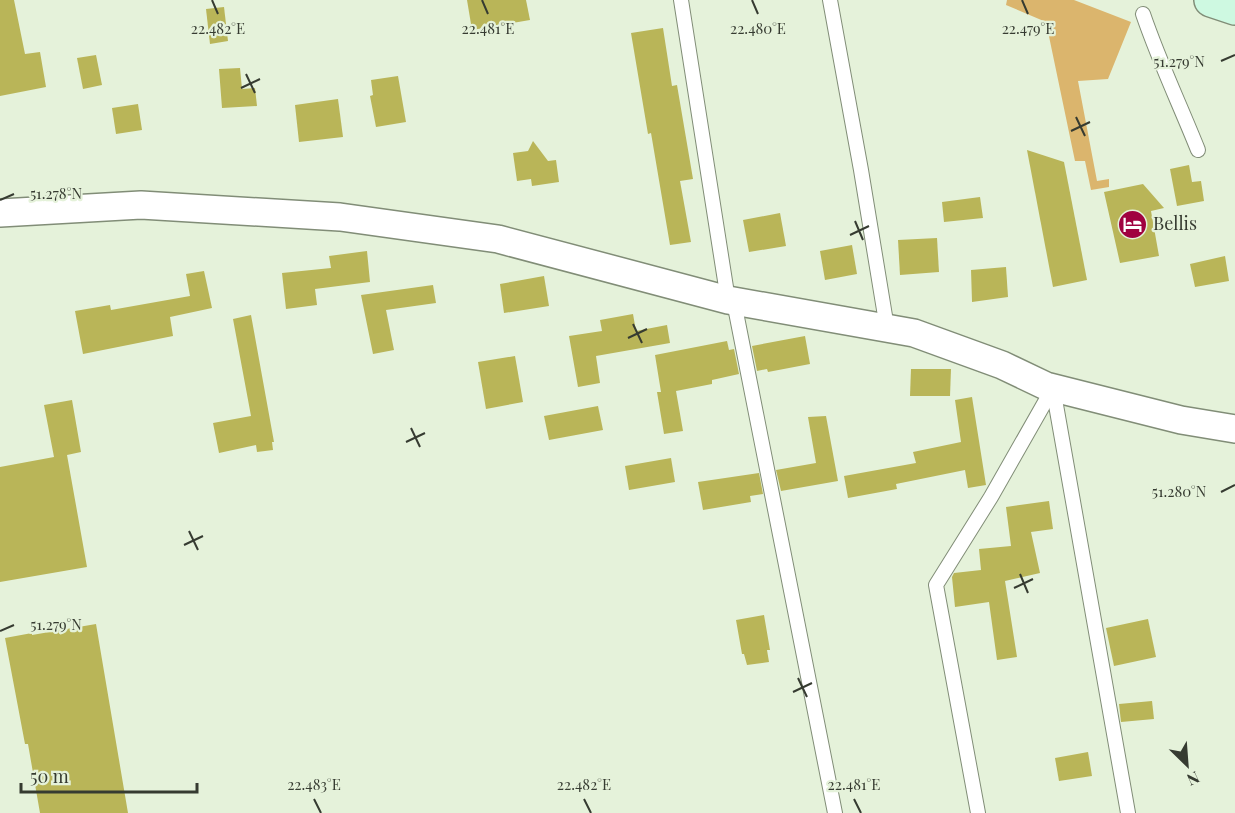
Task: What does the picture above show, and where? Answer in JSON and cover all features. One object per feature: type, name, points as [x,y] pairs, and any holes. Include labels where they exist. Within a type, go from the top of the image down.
[{"type":"street","points":[[1211,0],[1235,8]]},
{"type":"street","points":[[0,213],[141,205],[340,217],[498,239],[731,301],[914,333],[1002,365],[1053,388],[1181,420],[1235,429]]},
{"type":"lane","points":[[681,0],[731,301],[835,813]]},
{"type":"lane","points":[[830,0],[887,328]]},
{"type":"lane","points":[[1143,14],[1156,54],[1178,98],[1198,150]]},
{"type":"lane","points":[[978,813],[936,585],[992,497],[1053,388]]},
{"type":"lane","points":[[1053,388],[1128,813]]},
{"type":"shaded area","points":[[1007,0],[1074,0],[1131,22],[1108,79],[1078,81],[1097,181],[1109,179],[1109,187],[1091,190],[1085,161],[1075,161],[1046,22],[1006,5]]},
{"type":"building","points":[[0,0],[14,0],[25,54],[40,52],[46,87],[0,96]]},
{"type":"building","points":[[467,0],[526,0],[530,20],[472,30]]},
{"type":"building","points":[[224,7],[228,41],[210,44],[206,9]]},
{"type":"building","points":[[663,28],[672,86],[677,85],[693,179],[680,181],[691,242],[670,245],[631,33]]},
{"type":"building","points":[[96,55],[102,85],[83,89],[77,58]]},
{"type":"building","points":[[240,68],[242,89],[255,88],[257,106],[222,108],[219,69]]},
{"type":"building","points":[[398,76],[406,122],[376,127],[370,96],[373,95],[371,80]]},
{"type":"building","points":[[338,99],[343,137],[299,142],[295,105]]},
{"type":"building","points":[[138,104],[142,130],[116,134],[112,108]]},
{"type":"building","points":[[533,141],[548,161],[556,160],[559,182],[532,186],[531,179],[517,181],[513,153],[528,151]]},
{"type":"building","points":[[1027,150],[1064,162],[1087,280],[1053,287]]},
{"type":"building","points":[[1189,165],[1192,182],[1201,181],[1204,201],[1177,206],[1170,169]]},
{"type":"building","name":"Bellis","points":[[1143,184],[1164,208],[1151,211],[1159,256],[1120,263],[1104,192]]},
{"type":"building","points":[[980,197],[983,218],[944,222],[942,202]]},
{"type":"building","points":[[780,213],[786,246],[749,252],[743,220]]},
{"type":"building","points":[[937,238],[939,272],[900,275],[898,240]]},
{"type":"building","points":[[852,245],[857,274],[825,280],[820,251]]},
{"type":"building","points":[[367,251],[370,282],[315,289],[317,305],[286,309],[282,273],[331,268],[329,256]]},
{"type":"building","points":[[1225,256],[1229,281],[1195,287],[1190,264]]},
{"type":"building","points":[[1006,267],[1008,297],[972,302],[971,270]]},
{"type":"building","points":[[204,271],[212,308],[170,317],[173,336],[83,354],[75,311],[110,305],[111,310],[190,296],[186,274]]},
{"type":"building","points":[[544,276],[549,306],[504,313],[500,284]]},
{"type":"building","points":[[433,285],[436,303],[386,310],[394,350],[373,354],[361,295]]},
{"type":"building","points":[[633,314],[636,331],[667,325],[670,343],[596,356],[600,383],[578,387],[569,336],[602,331],[600,320]]},
{"type":"building","points":[[251,315],[274,442],[272,442],[273,450],[257,452],[256,445],[219,453],[213,423],[251,416],[233,319]]},
{"type":"building","points":[[805,336],[810,364],[768,372],[767,369],[757,371],[752,346]]},
{"type":"building","points":[[727,341],[729,350],[734,349],[739,374],[712,380],[712,384],[676,391],[683,431],[664,434],[657,392],[661,392],[655,355]]},
{"type":"building","points":[[515,356],[523,402],[486,409],[478,362]]},
{"type":"building","points":[[911,369],[951,369],[950,396],[910,396]]},
{"type":"building","points":[[972,397],[986,485],[968,488],[965,470],[896,484],[897,489],[848,498],[844,476],[916,463],[913,452],[961,442],[955,400]]},
{"type":"building","points":[[72,400],[81,452],[67,455],[87,567],[0,582],[0,467],[54,457],[44,405]]},
{"type":"building","points":[[598,406],[603,430],[549,440],[544,416]]},
{"type":"building","points":[[826,416],[838,481],[781,491],[776,470],[816,463],[808,417]]},
{"type":"building","points":[[671,458],[675,482],[629,490],[625,466]]},
{"type":"building","points":[[759,473],[763,494],[750,496],[751,502],[703,510],[698,482]]},
{"type":"building","points":[[1049,501],[1053,529],[1031,532],[1040,573],[1005,581],[1017,657],[997,660],[989,602],[955,607],[952,577],[954,573],[981,570],[979,549],[1011,546],[1006,507]]},
{"type":"building","points":[[764,615],[770,650],[767,650],[769,662],[747,665],[744,654],[742,654],[736,620]]},
{"type":"building","points":[[1148,619],[1156,657],[1114,666],[1106,628]]},
{"type":"building","points":[[96,624],[128,813],[40,813],[5,638]]},
{"type":"building","points":[[1152,701],[1154,719],[1121,722],[1119,704]]},
{"type":"building","points":[[1088,752],[1092,776],[1059,781],[1055,758]]},
{"type":"place","name":"Bellis","points":[[1132,224]]}]
